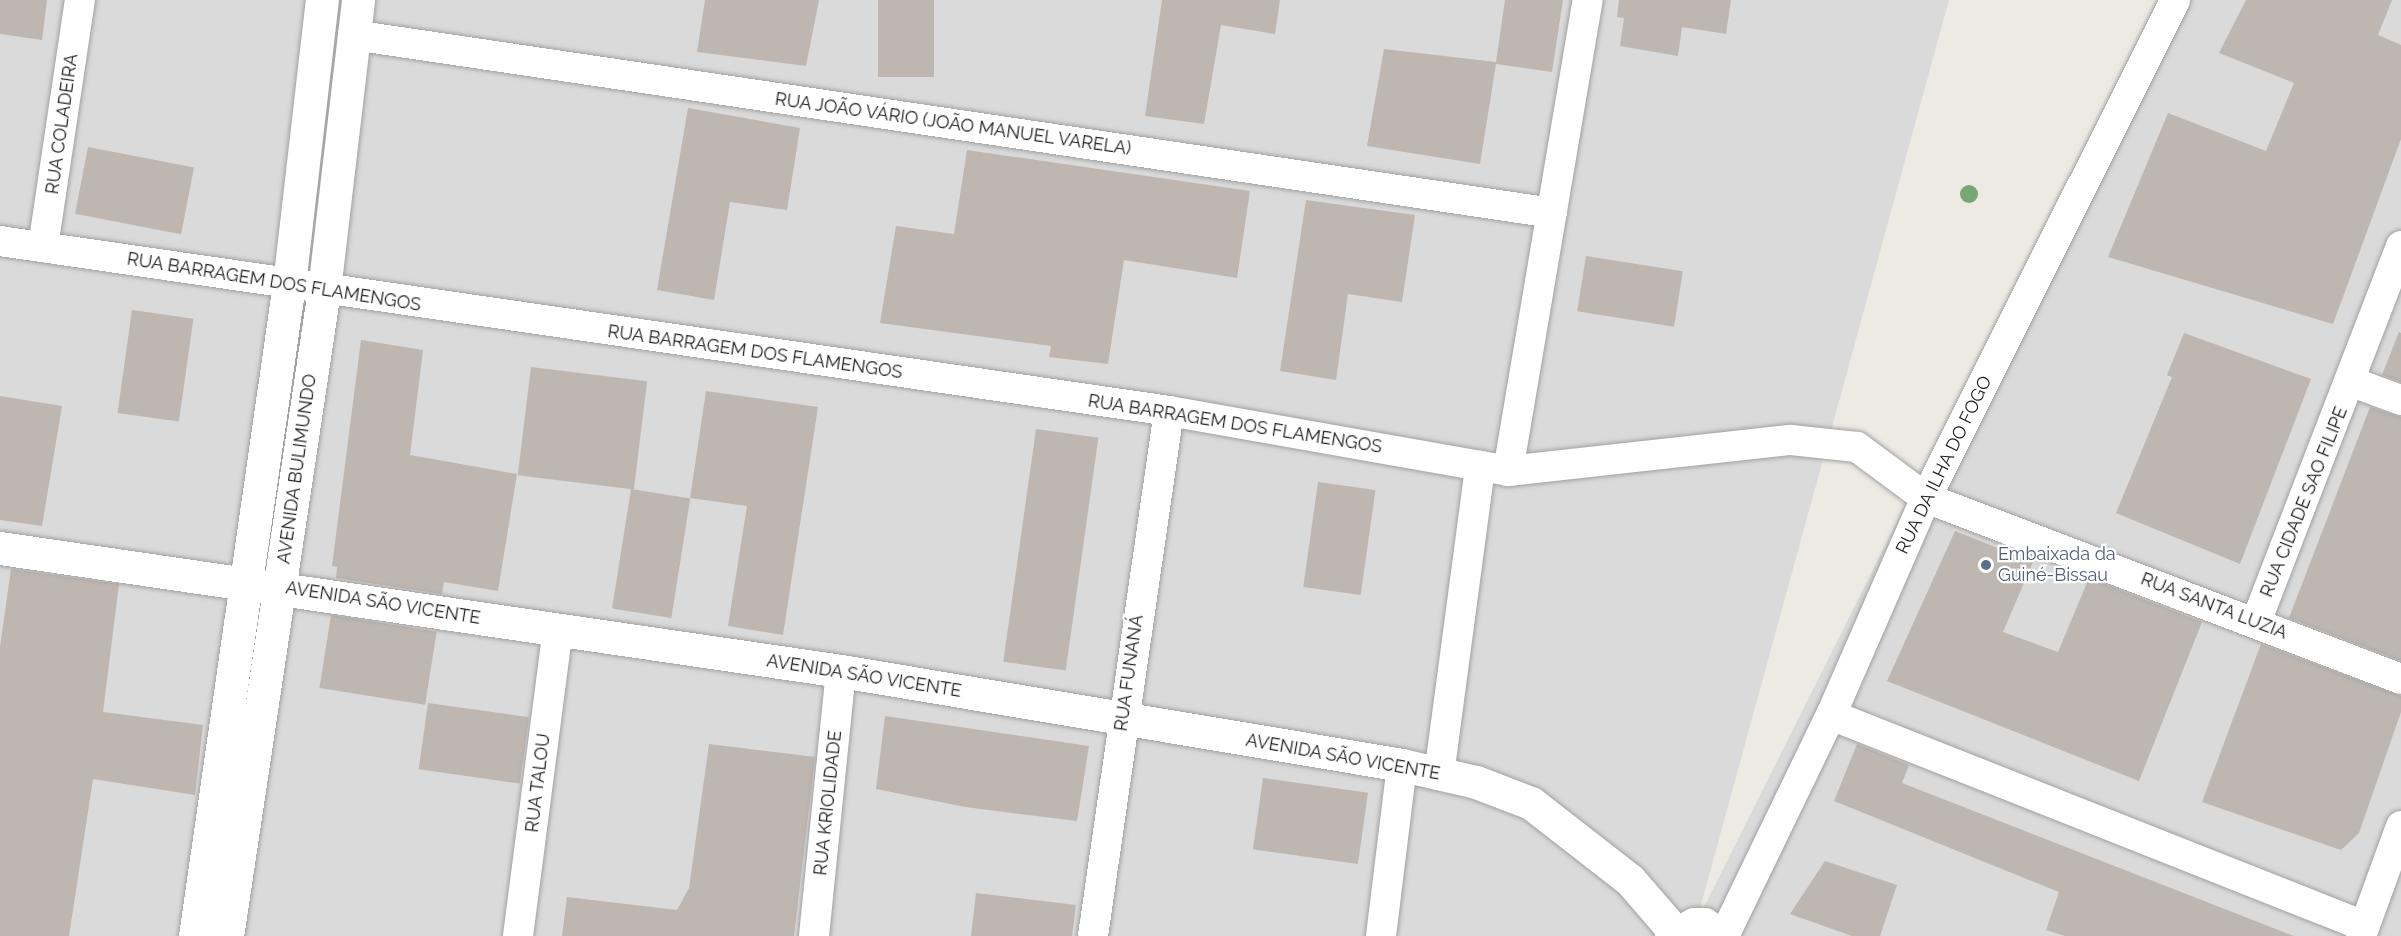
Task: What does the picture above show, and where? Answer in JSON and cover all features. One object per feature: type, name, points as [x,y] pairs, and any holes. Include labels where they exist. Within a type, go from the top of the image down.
[{"type":"street","name":"RUA COLADEIRA","points":[[43,247],[80,0]]},
{"type":"street","name":"AVENIDA BULIMUNDO","points":[[195,936],[290,284],[322,0]]},
{"type":"street","name":"AVENIDA BULIMUNDO","points":[[227,936],[324,290],[358,0]]},
{"type":"street","points":[[1439,775],[1494,468],[1552,213],[1588,0]]},
{"type":"street","name":"RUA DA ILHA DO FOGO","points":[[1724,936],[1831,715],[1926,498],[2175,0]]},
{"type":"street","name":"RUA JOÃO VÁRIO (JOÃO MANUEL VARELA)","points":[[353,35],[1552,213]]},
{"type":"street","name":"RUA BARRAGEM DOS FLAMENGOS","points":[[0,241],[324,290],[1169,411],[1494,468],[1791,440],[1857,447],[1926,498]]},
{"type":"street","name":"RUA CIDADE SAO FILIPE","points":[[2256,622],[2352,382],[2401,246]]},
{"type":"street","points":[[2352,382],[2401,400]]},
{"type":"street","name":"RUA FUNANÁ","points":[[1093,936],[1122,720],[1169,411]]},
{"type":"street","name":"RUA SANTA LUZIA","points":[[1926,498],[2401,679]]},
{"type":"street","name":"AVENIDA SÃO VICENTE","points":[[0,548],[246,581],[841,671],[1122,720],[1402,765],[1476,782],[1531,803],[1630,880],[1672,934]]},
{"type":"street","name":"RUA TALOU","points":[[518,936],[558,630]]},
{"type":"street","name":"RUA KRIOLIDADE","points":[[814,936],[841,671]]},
{"type":"street","points":[[1831,715],[2363,931],[2401,826]]},
{"type":"street","points":[[1381,936],[1402,765]]},
{"type":"street","points":[[1672,934],[1683,925],[1705,923],[1724,936]]},
{"type":"shaded area","points":[[0,0],[1949,0],[1696,923],[2158,0],[2401,0],[2401,936],[0,936]]},
{"type":"building","points":[[0,0],[47,0],[42,40],[0,34]]},
{"type":"building","points":[[705,0],[819,0],[806,66],[697,52]]},
{"type":"building","points":[[878,0],[934,0],[934,77],[878,77]]},
{"type":"building","points":[[1162,0],[1280,0],[1275,34],[1221,25],[1204,124],[1145,116]]},
{"type":"building","points":[[1505,0],[1563,0],[1552,72],[1496,64],[1480,164],[1367,146],[1384,49],[1496,62]]},
{"type":"building","points":[[1619,0],[1731,0],[1726,34],[1682,27],[1678,56],[1620,46],[1624,18],[1617,17]]},
{"type":"building","points":[[2246,0],[2392,0],[2378,35],[2401,45],[2401,139],[2333,324],[2108,257],[2168,113],[2266,151],[2294,83],[2219,53]]},
{"type":"building","points":[[688,108],[800,128],[787,210],[730,202],[714,300],[657,290]]},
{"type":"building","points":[[88,147],[194,168],[181,234],[75,214]]},
{"type":"building","points":[[967,150],[1250,191],[1237,278],[1124,260],[1108,364],[1049,357],[1051,346],[880,323],[896,226],[954,234]]},
{"type":"building","points":[[1306,200],[1415,215],[1402,302],[1348,294],[1336,380],[1280,371]]},
{"type":"building","points":[[1586,256],[1683,271],[1674,327],[1577,311]]},
{"type":"building","points":[[132,310],[193,319],[179,422],[118,413]]},
{"type":"building","points":[[2399,332],[2401,333],[2401,382],[2382,375]]},
{"type":"building","points":[[2184,333],[2311,379],[2240,564],[2116,513],[2172,377],[2167,375]]},
{"type":"building","points":[[361,340],[423,350],[410,455],[517,474],[498,591],[444,582],[442,594],[336,578],[337,567],[332,566]]},
{"type":"building","points":[[531,367],[647,381],[634,489],[518,475]]},
{"type":"building","points":[[706,391],[818,407],[783,635],[728,626],[747,506],[690,498]]},
{"type":"building","points":[[0,396],[62,406],[42,526],[0,520]]},
{"type":"building","points":[[2370,407],[2401,417],[2401,661],[2289,618]]},
{"type":"building","points":[[1036,429],[1098,438],[1066,670],[1003,662]]},
{"type":"building","points":[[1318,482],[1375,490],[1361,595],[1303,587]]},
{"type":"building","points":[[631,489],[690,498],[671,618],[612,609]]},
{"type":"building","points":[[1955,531],[2033,562],[2003,632],[2058,652],[2089,578],[2202,622],[2139,781],[1887,681]]},
{"type":"building","points":[[11,569],[119,584],[103,712],[203,725],[195,795],[93,779],[69,936],[0,936],[0,647]]},
{"type":"building","points":[[331,615],[437,632],[425,705],[319,688]]},
{"type":"building","points":[[2261,644],[2401,696],[2401,712],[2359,833],[2341,850],[2202,802]]},
{"type":"building","points":[[428,703],[529,717],[520,784],[419,769]]},
{"type":"building","points":[[885,716],[1089,746],[1077,821],[965,807],[876,789]]},
{"type":"building","points":[[709,744],[815,757],[794,936],[562,936],[567,897],[677,910],[689,888]]},
{"type":"building","points":[[1857,744],[1909,765],[1902,783],[2294,936],[2065,936],[2046,930],[2059,892],[1834,801]]},
{"type":"building","points":[[1263,778],[1368,793],[1358,864],[1253,849]]},
{"type":"building","points":[[1825,861],[1897,885],[1880,936],[1852,936],[1790,914]]},
{"type":"building","points":[[976,893],[1076,905],[1072,936],[971,936]]},
{"type":"place","name":"Embaixada da Guiné-Bissau","points":[[1986,565]]}]
